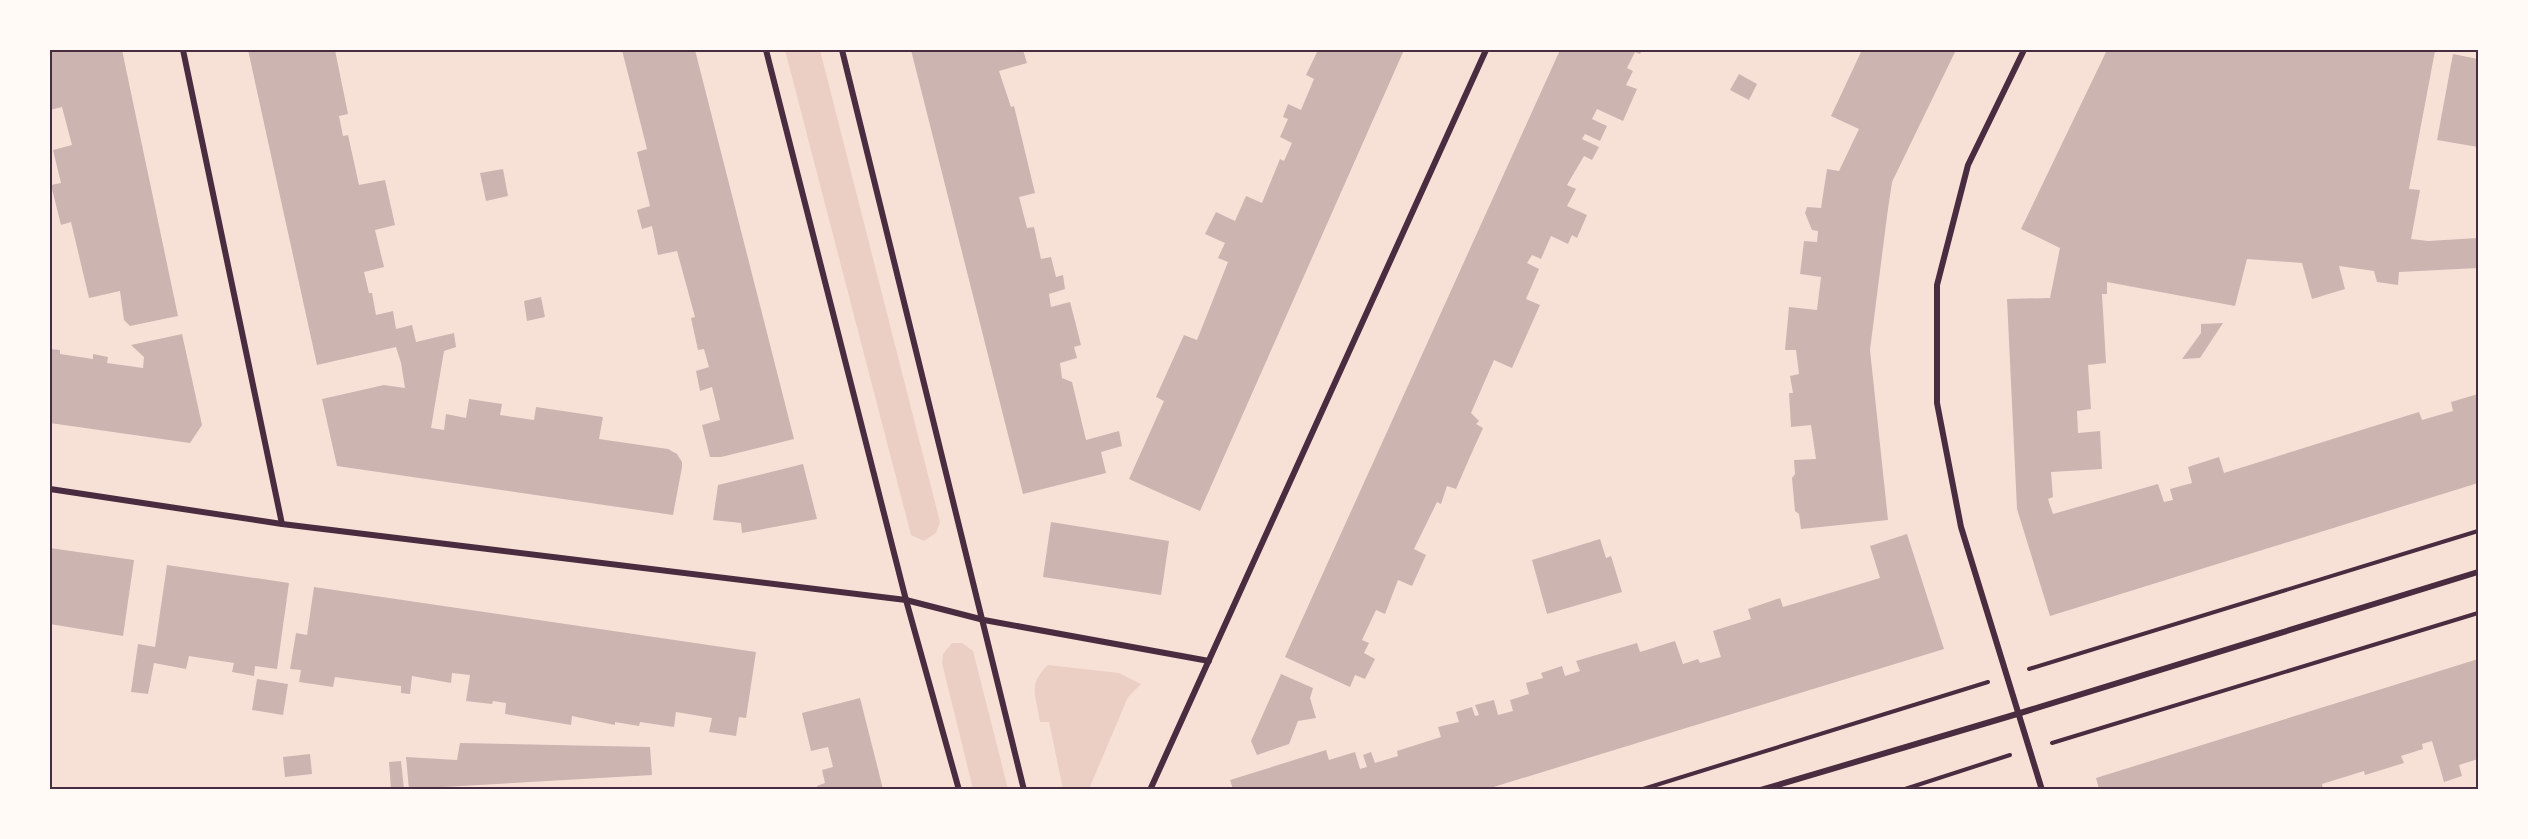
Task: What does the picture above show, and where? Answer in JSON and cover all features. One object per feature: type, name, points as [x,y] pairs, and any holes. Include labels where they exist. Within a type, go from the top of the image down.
[{"type":"street","points":[[183,50],[282,524]]},
{"type":"street","points":[[766,50],[906,600],[959,789]]},
{"type":"street","points":[[842,50],[1024,789]]},
{"type":"street","points":[[1150,789],[1486,50]]},
{"type":"street","points":[[2024,50],[1968,165],[1937,285],[1937,403],[1961,527],[2042,789]]},
{"type":"street","points":[[50,489],[282,524],[906,600],[984,620],[1209,661]]},
{"type":"street","points":[[1761,789],[2017,714],[2478,572]]},
{"type":"path","points":[[1640,789],[2478,531]]},
{"type":"path","points":[[1902,789],[2478,614]]},
{"type":"shaded area","points":[[785,50],[820,50],[940,522],[936,533],[924,541],[911,535]]},
{"type":"shaded area","points":[[952,643],[962,643],[973,651],[1008,789],[973,789],[942,663],[943,654]]},
{"type":"shaded area","points":[[1048,665],[1119,673],[1141,684],[1128,697],[1089,789],[1063,789],[1049,722],[1040,722],[1035,685],[1041,672]]},
{"type":"building","points":[[50,50],[122,50],[178,316],[130,326],[124,320],[120,291],[89,298],[71,222],[61,225],[51,185],[61,183],[53,150],[72,145],[62,107],[50,110]]},
{"type":"building","points":[[248,50],[335,50],[348,114],[339,116],[343,136],[348,135],[359,185],[385,180],[395,225],[375,230],[384,267],[364,272],[369,293],[372,293],[376,315],[393,311],[396,329],[412,325],[416,342],[454,333],[456,347],[444,351],[431,428],[444,430],[446,414],[466,418],[469,399],[502,404],[500,415],[534,420],[536,407],[603,417],[599,439],[668,449],[677,454],[682,467],[673,515],[337,466],[322,399],[384,385],[405,388],[401,363],[396,347],[317,365]]},
{"type":"building","points":[[622,50],[695,50],[794,439],[721,457],[710,457],[702,425],[720,420],[712,387],[700,391],[696,371],[709,367],[704,349],[698,350],[691,318],[695,317],[677,251],[658,255],[652,226],[642,229],[637,210],[650,206],[637,152],[647,149]]},
{"type":"building","points":[[911,50],[1023,50],[1027,63],[999,71],[1011,107],[1014,106],[1035,193],[1019,197],[1027,228],[1034,227],[1041,259],[1051,257],[1056,277],[1063,275],[1065,289],[1049,294],[1051,307],[1070,302],[1075,321],[1081,345],[1074,347],[1077,358],[1060,363],[1062,378],[1072,382],[1086,440],[1119,431],[1122,446],[1101,452],[1106,473],[1023,494]]},
{"type":"building","points":[[1318,50],[1404,50],[1200,511],[1129,479],[1164,401],[1156,397],[1184,335],[1197,340],[1228,262],[1218,258],[1225,243],[1205,234],[1216,212],[1235,221],[1246,196],[1262,203],[1280,159],[1284,161],[1292,143],[1280,137],[1288,119],[1283,117],[1288,104],[1301,110],[1314,79],[1306,75]]},
{"type":"building","points":[[1560,50],[1642,50],[1640,54],[1635,52],[1627,68],[1633,71],[1626,85],[1637,89],[1623,121],[1597,109],[1592,119],[1607,126],[1600,141],[1585,134],[1582,139],[1599,147],[1592,160],[1584,156],[1567,185],[1576,189],[1567,206],[1587,215],[1577,238],[1572,235],[1568,244],[1551,236],[1541,259],[1532,255],[1527,263],[1539,269],[1526,299],[1540,305],[1512,368],[1494,360],[1471,413],[1479,421],[1476,424],[1483,428],[1456,489],[1447,486],[1441,504],[1437,502],[1414,549],[1426,555],[1412,586],[1398,580],[1385,614],[1376,610],[1362,640],[1369,643],[1364,653],[1375,659],[1365,679],[1355,675],[1350,687],[1285,657]]},
{"type":"building","points":[[1860,50],[1956,50],[1892,182],[1887,216],[1870,350],[1888,520],[1801,529],[1799,514],[1795,511],[1792,478],[1795,474],[1794,460],[1816,459],[1811,425],[1791,427],[1789,393],[1793,393],[1790,376],[1799,374],[1796,350],[1785,350],[1789,307],[1817,310],[1821,277],[1800,274],[1804,241],[1817,242],[1818,231],[1812,230],[1805,213],[1807,207],[1821,208],[1827,169],[1839,171],[1859,129],[1831,116]]},
{"type":"building","points":[[2107,50],[2435,51],[2409,189],[2420,190],[2411,239],[2428,241],[2478,238],[2478,268],[2399,272],[2398,285],[2377,282],[2374,271],[2339,266],[2345,289],[2312,299],[2302,263],[2247,259],[2235,306],[2107,282],[2107,294],[2102,294],[2106,363],[2088,365],[2091,409],[2077,411],[2078,433],[2100,431],[2102,469],[2051,472],[2053,497],[2048,499],[2053,514],[2158,484],[2164,502],[2173,500],[2170,489],[2192,483],[2188,467],[2219,457],[2224,473],[2419,412],[2422,420],[2453,411],[2451,402],[2478,394],[2478,483],[2050,616],[2017,509],[2007,299],[2050,298],[2060,248],[2021,229]]},
{"type":"building","points":[[2453,54],[2478,59],[2478,147],[2437,140]]},
{"type":"building","points":[[1739,74],[1757,84],[1749,100],[1730,90]]},
{"type":"building","points":[[503,169],[508,196],[486,201],[480,173]]},
{"type":"building","points":[[541,297],[545,317],[527,321],[524,301]]},
{"type":"building","points":[[2223,323],[2200,358],[2182,359],[2201,333],[2201,324]]},
{"type":"building","points":[[182,334],[202,425],[190,443],[50,423],[50,349],[60,350],[60,354],[93,359],[93,354],[108,357],[107,363],[143,368],[144,357],[131,345]]},
{"type":"building","points":[[803,464],[817,519],[742,533],[741,523],[713,520],[718,485]]},
{"type":"building","points":[[1051,522],[1169,541],[1161,595],[1043,577]]},
{"type":"building","points":[[1907,534],[1944,649],[1487,789],[1233,789],[1230,780],[1326,750],[1329,760],[1355,752],[1360,769],[1367,767],[1363,755],[1371,752],[1375,763],[1398,756],[1397,751],[1441,737],[1438,727],[1459,722],[1456,712],[1472,707],[1475,716],[1479,715],[1475,705],[1494,700],[1498,715],[1513,711],[1510,700],[1529,694],[1526,683],[1543,678],[1541,673],[1562,666],[1565,676],[1580,671],[1576,661],[1637,643],[1640,652],[1675,641],[1683,664],[1698,659],[1700,663],[1721,657],[1713,631],[1751,619],[1748,609],[1780,598],[1783,607],[1880,578],[1870,546]]},
{"type":"building","points":[[1600,539],[1606,558],[1611,556],[1622,592],[1547,614],[1532,560]]},
{"type":"building","points":[[50,548],[134,560],[123,636],[50,624]]},
{"type":"building","points":[[167,565],[289,583],[277,669],[255,666],[254,676],[232,672],[234,663],[189,656],[186,669],[154,663],[148,694],[131,692],[138,644],[155,647]]},
{"type":"building","points":[[314,587],[756,652],[746,718],[739,717],[736,736],[709,732],[712,718],[676,712],[674,727],[640,722],[639,726],[615,722],[615,725],[572,716],[571,725],[505,714],[506,703],[466,701],[470,675],[452,673],[451,683],[412,676],[410,694],[401,693],[401,686],[335,677],[333,687],[299,682],[301,670],[290,669],[296,633],[307,635]]},
{"type":"building","points":[[2478,659],[2478,759],[2459,765],[2462,776],[2444,782],[2432,741],[2422,744],[2423,749],[2401,756],[2404,763],[2365,775],[2364,771],[2322,784],[2323,789],[2099,789],[2096,778]]},
{"type":"building","points":[[1281,674],[1313,688],[1310,698],[1316,718],[1298,721],[1289,744],[1257,755],[1251,741]]},
{"type":"building","points":[[257,679],[288,684],[283,715],[252,710]]},
{"type":"building","points":[[860,698],[883,789],[817,789],[817,786],[825,783],[822,770],[833,767],[828,747],[811,751],[802,713]]},
{"type":"building","points":[[460,743],[650,747],[652,775],[409,789],[406,757],[457,760]]},
{"type":"building","points":[[310,754],[312,774],[285,777],[283,757]]},
{"type":"building","points":[[401,761],[404,789],[391,789],[389,762]]}]
